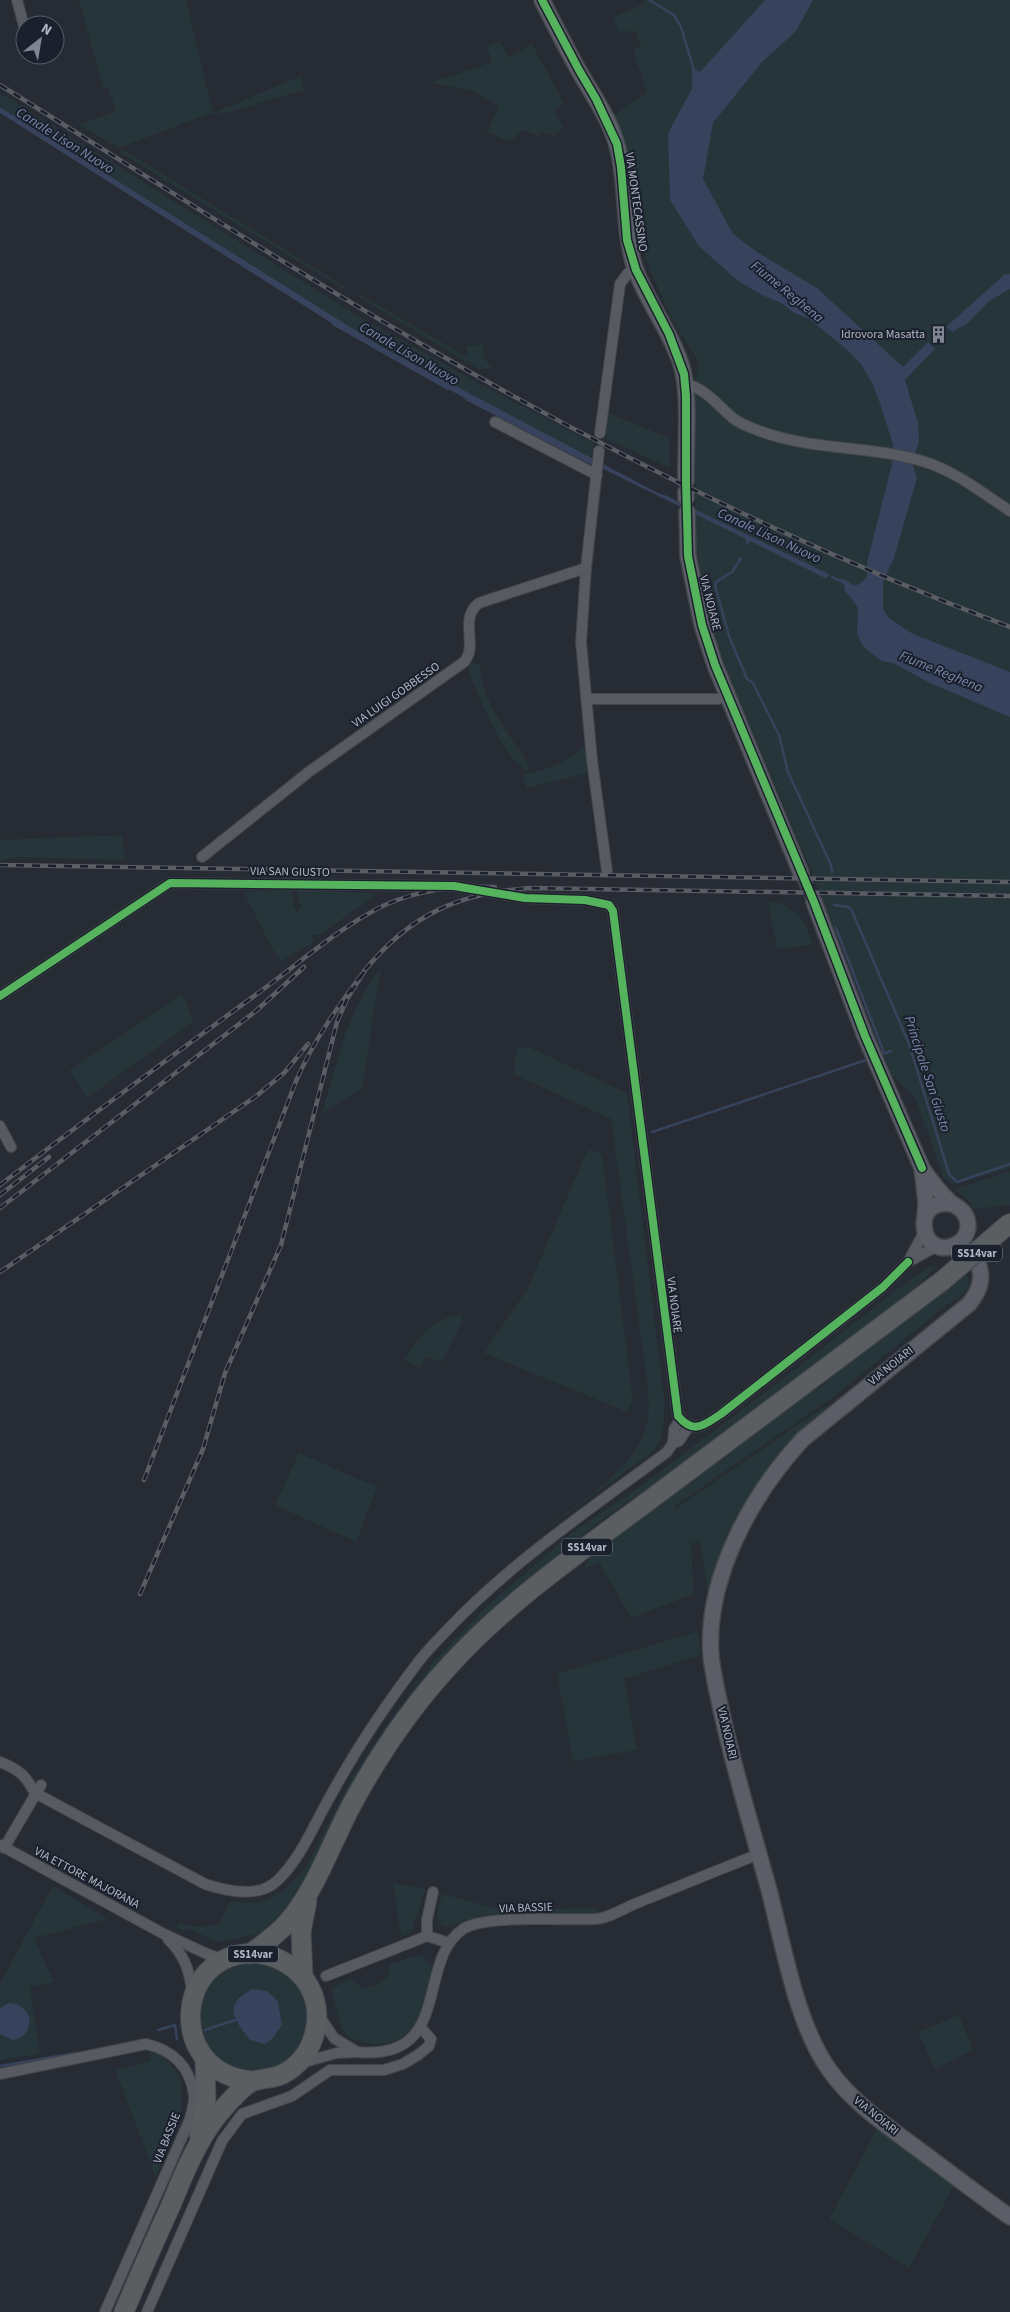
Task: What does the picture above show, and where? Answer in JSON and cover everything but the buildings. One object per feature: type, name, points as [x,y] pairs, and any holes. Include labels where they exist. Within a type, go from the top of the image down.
[{"type":"highway","name":"SS14var","points":[[250,1954],[287,1924],[311,1888],[350,1807],[388,1743],[436,1680],[474,1638],[521,1598],[588,1546],[942,1281],[1010,1223]]},
{"type":"highway","name":"SS14var","points":[[303,1977],[301,1932],[311,1888]]},
{"type":"highway","name":"SS14var","points":[[250,1954],[266,1955],[279,1959],[293,1968],[303,1977],[313,1994],[317,2012],[313,2040],[307,2052],[297,2064],[278,2076],[254,2081],[227,2076],[205,2059],[197,2047],[191,2032],[190,2015],[192,1998],[206,1975],[225,1960],[250,1954]]},
{"type":"highway","name":"SS14var","points":[[124,2312],[193,2154],[206,2104],[205,2059]]},
{"type":"highway","name":"SS14var","points":[[193,2154],[221,2111],[254,2081]]},
{"type":"street","points":[[17,0],[21,15]]},
{"type":"street","name":"VIA MONTECASSINO","points":[[542,0],[574,62],[596,99],[617,144],[628,240],[636,270],[669,334],[681,363],[685,384]]},
{"type":"street","points":[[600,434],[620,284],[628,273],[636,270]]},
{"type":"street","points":[[685,384],[706,393],[741,423],[764,433],[790,440],[915,459],[934,465],[1010,511]]},
{"type":"street","name":"VIA NOIARE","points":[[685,384],[688,556],[698,607],[715,665],[801,873]]},
{"type":"street","points":[[495,422],[597,473]]},
{"type":"street","points":[[599,451],[586,568],[581,642],[592,760],[607,872]]},
{"type":"street","name":"VIA LUIGI GOBBESSO","points":[[202,857],[310,771],[464,662],[470,652],[468,618],[474,607],[479,603],[586,568]]},
{"type":"street","points":[[587,699],[718,699],[729,696]]},
{"type":"street","name":"VIA SAN GIUSTO","points":[[0,996],[170,883],[454,886],[525,898],[585,900],[605,903],[611,907]]},
{"type":"street","points":[[814,902],[865,1036],[922,1168],[937,1189],[952,1204]]},
{"type":"street","name":"VIA NOIARE","points":[[611,907],[675,1403],[685,1422]]},
{"type":"street","points":[[0,1126],[11,1147]]},
{"type":"street","points":[[0,1762],[14,1767],[38,1789],[205,1884],[229,1892],[255,1891],[275,1883],[291,1866],[304,1845],[362,1741],[418,1662],[468,1608],[511,1569],[556,1533],[667,1452],[673,1444],[674,1429],[685,1422],[703,1426],[722,1414],[882,1287],[908,1262],[924,1232],[926,1194],[922,1168]]},
{"type":"street","points":[[908,1262],[944,1246],[959,1243],[966,1234],[967,1218],[958,1206],[939,1204],[934,1206],[925,1216]]},
{"type":"street","points":[[924,1232],[927,1238],[974,1256]]},
{"type":"street","name":"VIA NOIARI","points":[[966,1234],[982,1279],[976,1295],[969,1304],[803,1439],[764,1485],[732,1545],[714,1610],[711,1655],[730,1753],[799,2002],[817,2050],[831,2073],[852,2097],[874,2116],[1010,2218]]},
{"type":"street","points":[[2,1846],[38,1789]]},
{"type":"street","name":"VIA ETTORE MAJORANA","points":[[2,1846],[162,1933],[207,1954],[225,1960]]},
{"type":"street","name":"VIA BASSIE","points":[[297,2064],[337,2053],[357,2052],[373,2054],[387,2052],[402,2044],[420,2027],[426,2016],[449,1943],[464,1928],[483,1922],[539,1919],[597,1919],[759,1854]]},
{"type":"street","points":[[427,1936],[427,1920],[433,1892]]},
{"type":"street","name":"VIA ETTORE MAJORANA","points":[[162,1933],[184,1959],[190,1977],[192,1998]]},
{"type":"street","points":[[326,1976],[427,1936],[449,1943]]},
{"type":"street","name":"VIA BASSIE","points":[[317,2012],[334,2038],[357,2052]]},
{"type":"street","points":[[147,2312],[222,2140],[235,2120],[242,2114],[292,2096],[330,2070],[384,2070],[403,2064],[429,2046],[430,2039],[420,2027]]},
{"type":"street","name":"VIA BASSIE","points":[[0,2074],[146,2044],[168,2051],[189,2076],[194,2097],[190,2119],[105,2312]]},
{"type":"shaded area","points":[[79,0],[186,0],[213,113],[301,76],[304,90],[230,112],[208,114],[119,148],[79,125],[116,111],[108,87],[103,88]]},
{"type":"shaded area","points":[[642,0],[1010,0],[1010,1168],[954,1185],[944,1178],[915,1098],[892,1075],[811,871],[723,660],[707,613],[697,553],[693,409],[698,361],[675,325],[650,270],[632,215],[631,169],[627,148],[614,115],[647,92],[633,50],[641,47],[636,31],[618,32],[613,17],[646,3]]},
{"type":"shaded area","points":[[500,41],[509,57],[532,44],[564,103],[554,111],[564,127],[554,136],[541,132],[539,136],[523,130],[510,142],[487,132],[499,106],[472,91],[430,83],[492,62],[487,47]]},
{"type":"shaded area","points":[[0,93],[355,314],[475,381],[594,444],[591,458],[382,347],[0,107]]},
{"type":"shaded area","points":[[124,150],[347,288],[349,292],[119,152]]},
{"type":"shaded area","points":[[359,294],[467,357],[467,346],[483,344],[485,360],[492,367],[480,370],[359,297]]},
{"type":"shaded area","points":[[608,413],[670,438],[670,468],[606,439]]},
{"type":"shaded area","points":[[473,662],[480,665],[482,679],[492,706],[530,767],[528,772],[510,755],[494,728],[470,675],[468,665]]},
{"type":"shaded area","points":[[584,746],[588,773],[527,788],[522,775],[563,762]]},
{"type":"shaded area","points":[[122,835],[125,860],[21,857],[0,861],[0,840]]},
{"type":"shaded area","points":[[297,890],[371,893],[378,895],[371,898],[320,935],[311,935],[314,942],[281,961],[273,950],[243,891],[292,891],[294,907],[297,912],[302,906],[298,902]]},
{"type":"shaded area","points":[[768,902],[781,903],[791,911],[795,911],[806,925],[811,941],[815,944],[777,949]]},
{"type":"shaded area","points":[[381,967],[362,1089],[322,1113],[345,1034],[362,996]]},
{"type":"shaded area","points":[[182,994],[194,1021],[87,1098],[69,1071]]},
{"type":"shaded area","points":[[517,1048],[531,1048],[627,1093],[665,1405],[661,1437],[650,1454],[541,1533],[603,1485],[631,1456],[641,1440],[647,1423],[647,1381],[611,1119],[513,1074]]},
{"type":"shaded area","points":[[588,1149],[602,1154],[633,1401],[627,1412],[484,1353],[528,1288]]},
{"type":"shaded area","points":[[1010,1171],[1010,1205],[973,1209],[970,1202],[954,1189]]},
{"type":"shaded area","points":[[939,1265],[915,1288],[677,1472],[642,1493],[588,1530],[543,1573],[445,1660],[297,1899],[284,1916],[264,1933],[218,1942],[187,1928],[184,1931],[176,1927],[179,1922],[194,1927],[219,1924],[230,1901],[243,1903],[261,1902],[282,1892],[305,1869],[354,1774],[386,1726],[433,1662],[486,1607],[570,1534],[638,1488],[784,1378],[900,1287],[930,1266]]},
{"type":"shaded area","points":[[964,1269],[968,1276],[969,1286],[964,1294],[948,1304],[832,1398],[676,1505],[675,1509],[825,1406],[829,1409],[779,1458],[754,1489],[730,1535],[718,1568],[709,1602],[700,1542],[691,1543],[694,1594],[631,1618],[599,1562],[584,1569],[591,1554],[784,1408],[823,1385],[860,1352]]},
{"type":"shaded area","points":[[460,1315],[463,1320],[442,1362],[426,1357],[421,1368],[403,1360],[421,1336],[433,1325],[449,1317]]},
{"type":"shaded area","points":[[299,1453],[377,1487],[356,1542],[275,1505]]},
{"type":"shaded area","points":[[698,1631],[701,1655],[624,1679],[637,1750],[573,1761],[557,1674]]},
{"type":"shaded area","points":[[393,1883],[426,1889],[411,1932],[401,1938]]},
{"type":"shaded area","points":[[53,1886],[108,1919],[34,1938],[54,1982],[30,1987],[40,2054],[0,2060],[0,1983]]},
{"type":"shaded area","points":[[442,1894],[503,1910],[597,1908],[597,1913],[481,1916],[449,1927],[439,1923],[437,1915]]},
{"type":"shaded area","points":[[420,1955],[432,1967],[431,1981],[424,2009],[410,2031],[400,2039],[387,2043],[372,2044],[349,2037],[339,2019],[332,1988],[351,1979],[362,1988],[373,1986],[385,1979],[390,1964]]},
{"type":"shaded area","points":[[248,1962],[265,1963],[287,1973],[304,1994],[310,2011],[310,2020],[296,2052],[282,2065],[268,2069],[242,2069],[223,2061],[209,2046],[201,2028],[201,2008],[209,1988],[224,1972]],"holes":[[[267,1991],[278,2002],[278,2010],[239,2025],[236,2022],[234,2015],[239,1996]]]},
{"type":"shaded area","points":[[959,2015],[973,2050],[935,2069],[918,2032]]},
{"type":"shaded area","points":[[150,2050],[168,2061],[178,2074],[182,2090],[177,2125],[156,2177],[115,2070],[150,2061]]},
{"type":"shaded area","points":[[877,2129],[954,2186],[909,2268],[829,2219]]},
{"type":"water","name":"Fiume Reghena","points":[[765,0],[813,0],[796,31],[762,62],[713,123],[703,179],[733,234],[757,252],[817,288],[903,367],[928,342],[935,349],[905,380],[918,423],[919,441],[912,463],[917,478],[894,558],[883,582],[883,609],[889,618],[913,634],[1010,672],[1010,717],[930,683],[893,663],[882,661],[863,646],[857,634],[858,608],[844,589],[845,585],[836,580],[837,578],[846,580],[855,586],[866,577],[868,571],[867,563],[893,460],[893,445],[873,385],[861,364],[845,348],[808,318],[794,313],[781,303],[764,296],[738,281],[699,246],[670,200],[668,133],[692,89],[692,67],[700,72]]},
{"type":"water","points":[[0,107],[382,347],[656,492],[829,574],[828,577],[825,578],[750,541],[749,544],[746,543],[746,539],[544,440],[414,371],[333,324],[0,113]]},
{"type":"water","points":[[1005,274],[1010,274],[1010,289],[988,302],[967,324],[952,332],[946,327]]},
{"type":"water","points":[[253,1989],[267,1991],[278,2002],[282,2025],[273,2038],[265,2044],[250,2040],[239,2026],[234,2012],[237,2000],[243,1994]]},
{"type":"water","points":[[9,2003],[24,2009],[28,2014],[29,2020],[26,2032],[21,2037],[13,2040],[0,2034],[0,2008]]},
{"type":"waterway","points":[[649,0],[674,15],[681,27],[694,70]]},
{"type":"waterway","name":"Canale Lison Nuovo","points":[[333,324],[448,389]]},
{"type":"waterway","name":"Canale Lison Nuovo","points":[[466,399],[594,465]]},
{"type":"waterway","name":"Principale San Giusto","points":[[741,558],[732,572],[716,582],[715,585],[729,636],[747,679],[753,683],[779,735],[788,772],[831,865],[832,872]]},
{"type":"waterway","name":"Canale Lison Nuovo","points":[[832,577],[838,580]]},
{"type":"waterway","name":"Principale San Giusto","points":[[834,905],[849,907],[852,911],[909,1044],[949,1174],[957,1182],[1010,1164]]},
{"type":"waterway","points":[[836,928],[884,1053]]},
{"type":"waterway","points":[[882,1054],[891,1051]]},
{"type":"waterway","points":[[652,1132],[866,1060]]},
{"type":"waterway","points":[[205,2030],[235,2020]]},
{"type":"waterway","points":[[158,2030],[175,2025],[177,2039]]},
{"type":"waterway","points":[[0,2066],[76,2053]]},
{"type":"tunnel","points":[[801,873],[814,902]]},
{"type":"railway","points":[[0,85],[370,314],[565,424],[637,462],[784,533],[859,566],[1010,627]]},
{"type":"railway","points":[[0,865],[1010,882]]},
{"type":"railway","points":[[0,1185],[322,945],[369,913],[398,900],[425,892],[466,887],[495,887]]},
{"type":"railway","points":[[365,970],[400,934],[438,910],[459,901],[481,895],[530,888],[1010,896]]},
{"type":"railway","points":[[0,1208],[256,1011],[304,967]]},
{"type":"railway","points":[[140,1594],[203,1449],[225,1373],[281,1245],[337,1022],[347,999],[365,970],[327,1024],[296,1081],[144,1480]]},
{"type":"railway","points":[[0,1272],[255,1097],[284,1073],[308,1044]]},
{"type":"railway","points":[[0,1195],[49,1157]]},
{"type":"cycle path","points":[[542,0],[596,99],[617,144],[621,167],[627,240],[636,270],[669,334],[684,374],[686,396],[688,556],[702,625],[715,665],[814,902],[865,1036],[922,1168]]},
{"type":"cycle path","points":[[0,996],[170,883],[454,886],[525,898],[585,900],[609,905],[613,911],[678,1416],[684,1422],[694,1427],[704,1424],[721,1414],[883,1287],[908,1262]]},
{"type":"place","name":"Idrovora Masatta","points":[[939,334]]}]
